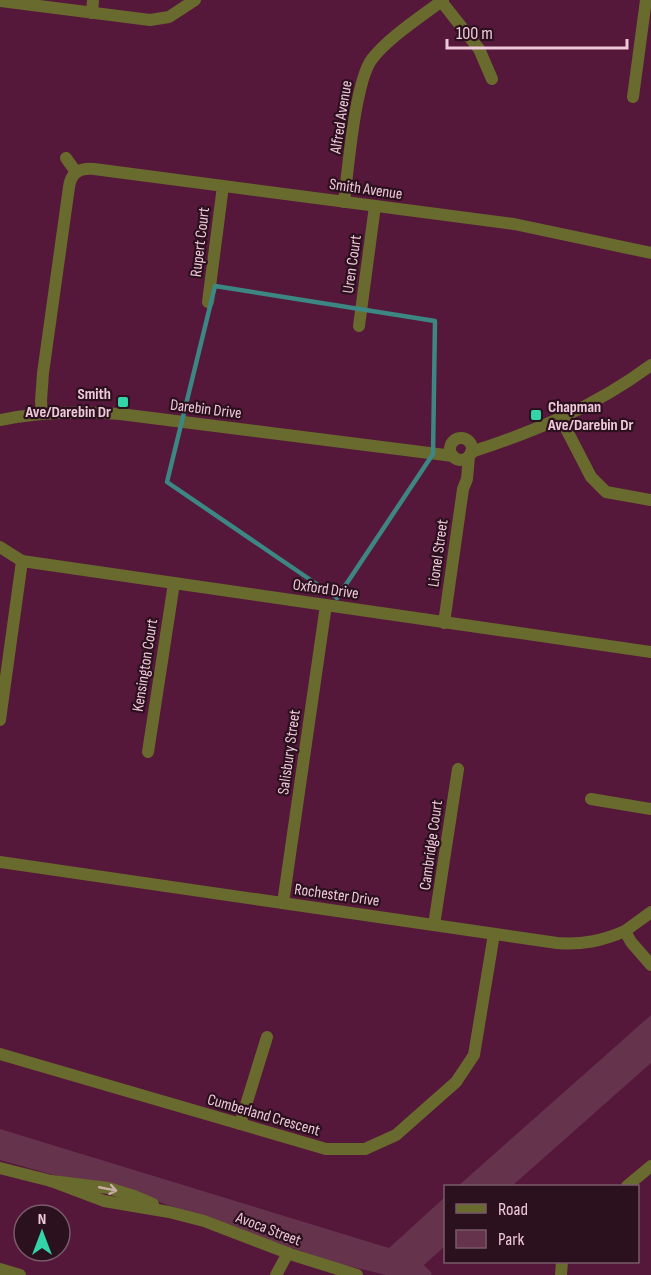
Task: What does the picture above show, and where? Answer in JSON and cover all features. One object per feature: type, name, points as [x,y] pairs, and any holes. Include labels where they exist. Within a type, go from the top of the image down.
[{"type":"street","points":[[92,13],[93,0]]},
{"type":"street","points":[[0,1],[138,20],[159,20],[178,12],[195,0]]},
{"type":"street","points":[[633,97],[646,0]]},
{"type":"street","points":[[442,1],[479,49],[492,79]]},
{"type":"street","name":"Alfred Avenue","points":[[344,202],[359,96],[366,68],[385,46],[442,1]]},
{"type":"street","points":[[42,414],[43,373],[67,198],[70,180],[76,172],[66,158]]},
{"type":"street","name":"Smith Avenue","points":[[76,172],[94,169],[514,225],[651,253]]},
{"type":"street","name":"Rupert Court","points":[[208,302],[223,186]]},
{"type":"street","name":"Uren Court","points":[[359,326],[375,206]]},
{"type":"street","points":[[470,449],[460,438],[452,442],[450,448],[454,457],[463,459],[470,449],[561,419],[610,394],[651,365]]},
{"type":"street","name":"Darebin Drive","points":[[0,420],[71,412],[120,414],[359,445],[407,449],[454,457]]},
{"type":"street","points":[[561,419],[591,477],[606,492],[651,500]]},
{"type":"street","name":"Darebin Drive","points":[[407,449],[452,442]]},
{"type":"street","name":"Lionel Street","points":[[444,622],[470,449]]},
{"type":"street","name":"Lionel Street","points":[[454,457],[463,489]]},
{"type":"street","name":"Oxford Drive","points":[[0,547],[22,561],[651,652]]},
{"type":"street","points":[[0,720],[22,561]]},
{"type":"street","name":"Kensington Court","points":[[148,752],[174,583]]},
{"type":"street","name":"Salisbury Street","points":[[283,903],[326,605]]},
{"type":"street","name":"Cambridge Court","points":[[434,925],[458,769]]},
{"type":"street","points":[[591,799],[651,809]]},
{"type":"street","name":"Rochester Drive","points":[[0,862],[557,943],[580,944],[604,939],[625,930],[651,912]]},
{"type":"street","points":[[625,930],[631,942],[651,965]]},
{"type":"street","name":"Cumberland Crescent","points":[[0,1054],[326,1149],[366,1149],[396,1135],[456,1082],[474,1055],[494,934]]},
{"type":"street","points":[[240,1124],[267,1038]]},
{"type":"street","points":[[628,1185],[651,1166]]},
{"type":"street","name":"Avoca Street","points":[[0,1168],[51,1181],[104,1201],[169,1212],[221,1227],[288,1253],[357,1275]]},
{"type":"street","points":[[276,1275],[288,1253]]},
{"type":"street","points":[[0,1269],[21,1275]]},
{"type":"highlighted area","points":[[215,286],[435,321],[433,454],[337,598],[167,482]]},
{"type":"green space","points":[[651,1015],[651,1063],[513,1185],[459,1185]]},
{"type":"green space","points":[[0,1129],[389,1248],[444,1198],[444,1247],[424,1265],[432,1273],[431,1275],[386,1275],[336,1263],[125,1188],[75,1181],[0,1160]]},
{"type":"place","name":"Smith Ave/Darebin Dr","points":[[123,402]]},
{"type":"place","name":"Chapman Ave/Darebin Dr","points":[[536,415]]}]
